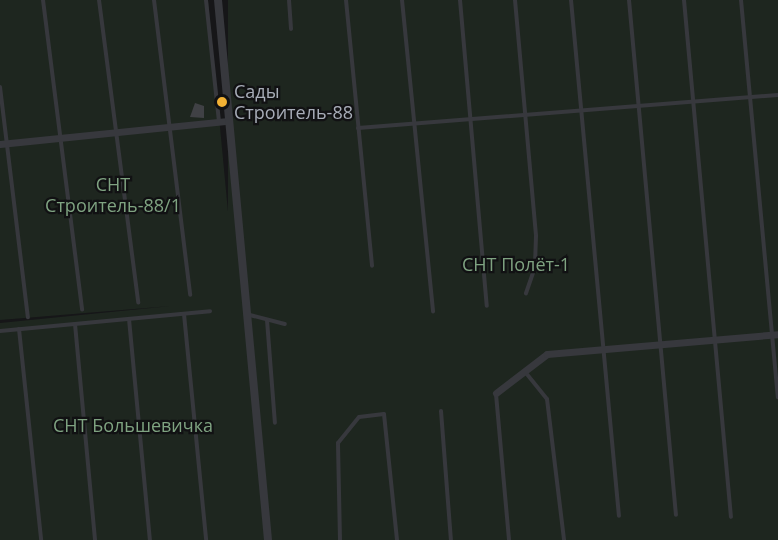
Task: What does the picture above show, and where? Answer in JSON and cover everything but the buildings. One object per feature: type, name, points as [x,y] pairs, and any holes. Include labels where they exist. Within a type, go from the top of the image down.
[{"type":"street","points":[[218,0],[224,121],[268,540]]},
{"type":"street","points":[[4,144],[117,134],[171,125],[224,121]]},
{"type":"street","points":[[496,393],[526,373],[547,354],[775,334]]},
{"type":"lane","points":[[43,0],[82,310]]},
{"type":"lane","points":[[99,0],[138,302]]},
{"type":"lane","points":[[154,0],[190,295]]},
{"type":"lane","points":[[206,0],[224,121]]},
{"type":"lane","points":[[289,0],[291,28]]},
{"type":"lane","points":[[346,0],[372,266]]},
{"type":"lane","points":[[402,0],[433,310]]},
{"type":"lane","points":[[460,0],[488,306]]},
{"type":"lane","points":[[515,0],[537,255],[526,293]]},
{"type":"lane","points":[[571,0],[619,516]]},
{"type":"lane","points":[[629,0],[676,515]]},
{"type":"lane","points":[[684,0],[731,517]]},
{"type":"lane","points":[[741,0],[775,334],[778,397]]},
{"type":"lane","points":[[0,87],[4,144],[28,317]]},
{"type":"lane","points":[[358,128],[778,95]]},
{"type":"lane","points":[[0,332],[210,311]]},
{"type":"lane","points":[[184,314],[206,540]]},
{"type":"lane","points":[[246,314],[285,324]]},
{"type":"lane","points":[[129,319],[150,540]]},
{"type":"lane","points":[[267,320],[275,423]]},
{"type":"lane","points":[[75,324],[95,540]]},
{"type":"lane","points":[[19,329],[41,540]]},
{"type":"lane","points":[[526,373],[547,399],[564,540]]},
{"type":"lane","points":[[496,393],[509,540]]},
{"type":"lane","points":[[441,411],[451,540]]},
{"type":"lane","points":[[340,540],[336,451],[351,423],[384,414],[397,540]]},
{"type":"green space","points":[[0,0],[208,0],[259,540],[0,540],[0,323],[171,306],[0,320]]},
{"type":"green space","name":"СНТ Полёт-1","points":[[228,0],[778,0],[778,540],[228,540]]},
{"type":"place","name":"Сады Строитель-88","points":[[222,102]]},
{"type":"park label","name":"СНТ Строитель-88/1","points":[[113,195]]},
{"type":"park label","name":"СНТ Большевичка","points":[[133,425]]}]
